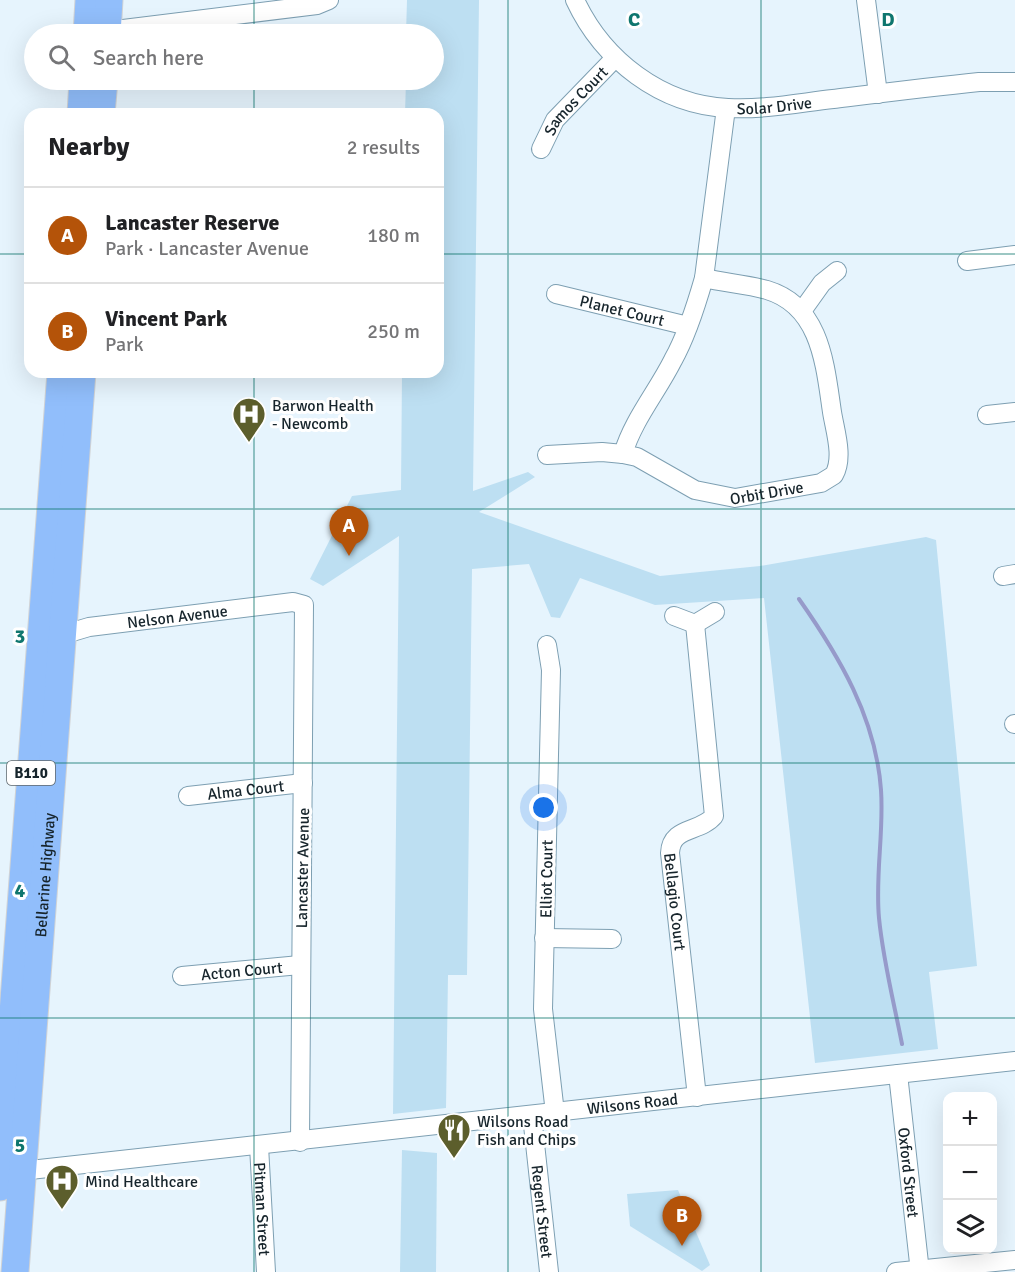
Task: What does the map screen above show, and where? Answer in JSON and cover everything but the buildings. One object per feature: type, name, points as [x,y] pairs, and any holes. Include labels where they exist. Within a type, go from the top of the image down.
[{"type":"highway","points":[[89,0],[97,24]]},
{"type":"highway","points":[[103,24],[110,0]]},
{"type":"highway","points":[[81,108],[82,90]]},
{"type":"highway","points":[[102,108],[103,90]]},
{"type":"highway","name":"Bellarine Highway","points":[[15,1272],[6,1176],[61,378]]},
{"type":"highway","name":"Bellarine Highway","points":[[6,1176],[62,635],[82,378]]},
{"type":"street","points":[[170,24],[317,5],[329,0]]},
{"type":"street","name":"Solar Drive","points":[[575,0],[597,37],[615,58],[639,77],[681,100],[726,108],[767,106],[979,82],[1015,82]]},
{"type":"street","points":[[866,0],[878,93]]},
{"type":"street","name":"Samos Court","points":[[541,149],[546,134],[555,120],[615,58]]},
{"type":"street","points":[[547,455],[602,452],[623,454],[628,437],[674,359],[704,278],[726,108]]},
{"type":"street","points":[[967,261],[1015,255]]},
{"type":"street","points":[[802,311],[822,283],[837,271]]},
{"type":"street","name":"Orbit Drive","points":[[623,454],[637,457],[695,490],[712,495],[747,498],[828,480],[838,467],[839,456],[825,361],[814,330],[802,311],[770,291],[704,278]]},
{"type":"street","name":"Planet Court","points":[[556,294],[688,326]]},
{"type":"street","points":[[987,415],[1015,412]]},
{"type":"street","name":"Nelson Avenue","points":[[62,635],[89,627],[293,602]]},
{"type":"street","name":"Lancaster Avenue","points":[[293,602],[304,605],[300,1142]]},
{"type":"street","points":[[674,616],[695,624],[715,612]]},
{"type":"street","name":"Bellagio Court","points":[[695,624],[714,816],[708,824],[678,834],[672,839],[670,853],[697,1097]]},
{"type":"street","name":"Elliot Court","points":[[547,645],[551,670],[543,1009],[555,1113]]},
{"type":"street","name":"Alma Court","points":[[188,796],[303,783]]},
{"type":"street","points":[[544,938],[612,939]]},
{"type":"street","name":"Acton Court","points":[[182,976],[300,965]]},
{"type":"street","name":"Wilsons Road","points":[[6,1176],[1015,1061]]},
{"type":"street","name":"Oxford Street","points":[[898,1074],[920,1271]]},
{"type":"street","name":"Regent Street","points":[[532,1116],[549,1272]]},
{"type":"street","name":"Pitman Street","points":[[259,1146],[266,1272]]},
{"type":"street","points":[[896,1272],[1015,1260]]},
{"type":"shaded area","points":[[407,0],[479,0],[473,491],[528,472],[535,477],[479,512],[660,576],[760,566],[926,537],[936,540],[977,966],[929,972],[938,1049],[815,1063],[764,598],[655,605],[580,578],[560,618],[551,617],[529,564],[472,569],[467,975],[448,975],[446,1108],[393,1114],[399,536],[323,586],[310,579],[352,496],[401,490],[402,378],[444,378],[444,108],[405,108],[406,90],[444,90],[444,24],[406,24]]},
{"type":"shaded area","points":[[402,1150],[437,1153],[436,1272],[400,1272]]},
{"type":"shaded area","points":[[678,1190],[710,1265],[702,1271],[630,1226],[627,1194]]},
{"type":"waterway","points":[[799,599],[828,643],[853,689],[872,738],[878,763],[882,806],[878,886],[879,918],[902,1044]]},
{"type":"place","name":"Barwon Health - Newcomb","points":[[249,443]]},
{"type":"place","name":"Lancaster Reserve","points":[[349,556]]},
{"type":"place","name":"Wilsons Road Fish and Chips","points":[[454,1159]]},
{"type":"place","name":"Mind Healthcare","points":[[62,1210]]},
{"type":"place","name":"Vincent Park","points":[[682,1246]]}]
